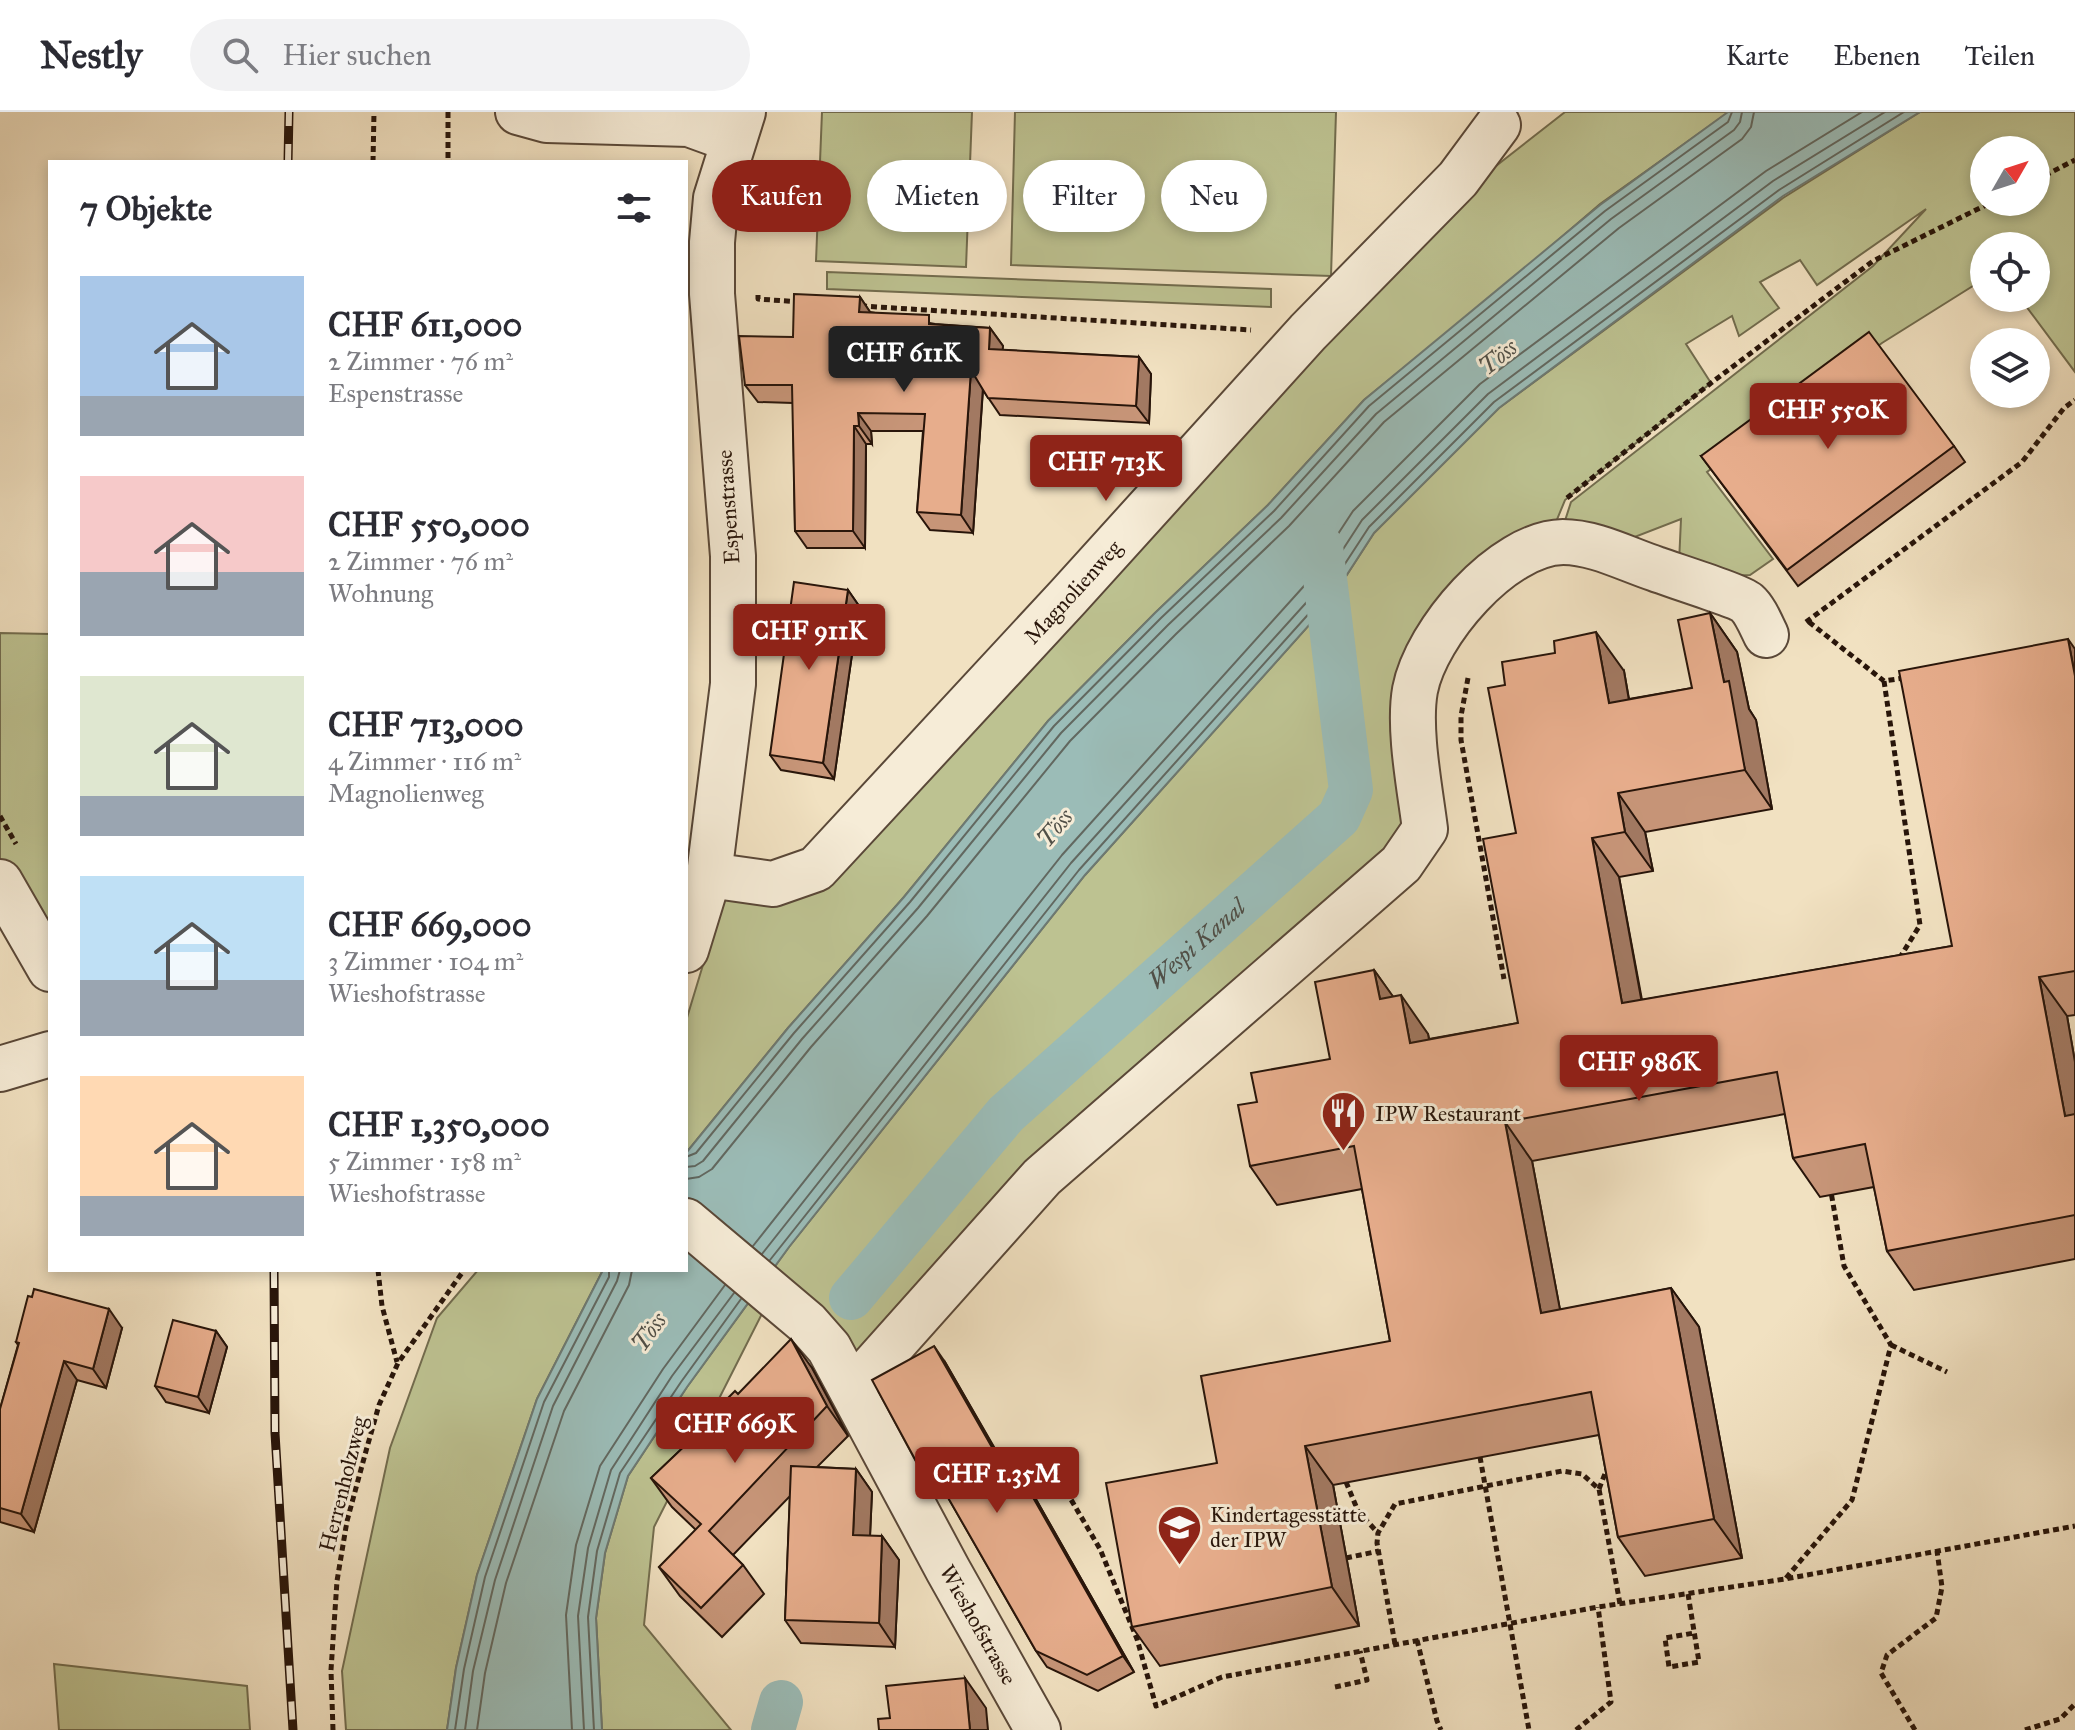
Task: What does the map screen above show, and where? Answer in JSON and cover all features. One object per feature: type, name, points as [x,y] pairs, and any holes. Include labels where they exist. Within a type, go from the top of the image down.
[{"type":"street","points":[[518,112],[547,120],[738,126]]},
{"type":"street","name":"Magnolienweg","points":[[709,875],[773,884],[816,869],[1308,332],[1458,179],[1498,125]]},
{"type":"street","name":"Espenstrasse","points":[[688,943],[709,875],[733,684],[733,556],[712,294],[712,242],[716,198],[738,126]]},
{"type":"street","points":[[849,1383],[869,1371],[1042,1177],[1401,864],[1425,829],[1414,744],[1415,690],[1432,643],[1465,599],[1508,562],[1547,544],[1565,542],[1596,548],[1747,603],[1766,635]]},
{"type":"street","points":[[0,882],[48,966]]},
{"type":"street","points":[[0,1069],[48,1055]]},
{"type":"street","name":"Wieshofstrasse","points":[[688,1223],[822,1339],[1038,1730]]},
{"type":"path","points":[[373,160],[374,112]]},
{"type":"path","points":[[448,112],[448,160]]},
{"type":"path","points":[[2050,173],[2075,160]]},
{"type":"path","points":[[1547,544],[1548,521],[1565,500],[1711,383],[1873,261],[1970,213]]},
{"type":"path","points":[[758,285],[758,299],[811,303]]},
{"type":"path","points":[[859,306],[1308,332]]},
{"type":"path","points":[[1766,635],[1809,622],[2022,462],[2064,408],[2075,400]]},
{"type":"path","points":[[1809,622],[1884,681],[1920,925],[1892,970]]},
{"type":"path","points":[[1471,668],[1463,705],[1461,740],[1504,979]]},
{"type":"path","points":[[1884,681],[1913,676]]},
{"type":"path","points":[[1831,1191],[1844,1266],[1891,1345],[1947,1372]]},
{"type":"path","points":[[378,1272],[382,1306],[398,1363]]},
{"type":"path","name":"Herrenholzweg","points":[[333,1730],[331,1670],[337,1581],[347,1521],[379,1405],[398,1363],[463,1272]]},
{"type":"path","points":[[1785,1579],[1852,1500],[1891,1345]]},
{"type":"path","points":[[1480,1457],[1529,1730]]},
{"type":"path","points":[[1609,1458],[1608,1469],[1599,1489],[1620,1604]]},
{"type":"path","points":[[1395,1644],[1378,1533],[1395,1504],[1562,1471],[1582,1474],[1599,1489]]},
{"type":"path","points":[[1056,1474],[1100,1549],[1137,1639],[1156,1706],[1222,1677],[1598,1607],[1785,1579],[2075,1526]]},
{"type":"path","points":[[1346,1482],[1358,1511],[1378,1533]]},
{"type":"path","points":[[1346,1558],[1379,1551]]},
{"type":"path","points":[[1915,1730],[1881,1673],[1887,1655],[1936,1618],[1942,1587],[1937,1551]]},
{"type":"path","points":[[1688,1594],[1699,1662],[1669,1667],[1665,1638],[1694,1633]]},
{"type":"path","points":[[1576,1730],[1611,1702],[1598,1607]]},
{"type":"path","points":[[1417,1640],[1441,1730]]},
{"type":"path","points":[[1335,1687],[1367,1680],[1360,1651]]},
{"type":"path","points":[[2025,1730],[2060,1719],[2075,1704]]},
{"type":"green space","points":[[822,112],[972,112],[970,160],[867,160],[867,232],[967,232],[966,267],[816,261],[817,232],[851,232],[851,160],[820,160]]},
{"type":"green space","points":[[1015,112],[1336,112],[1331,276],[1011,265]]},
{"type":"green space","points":[[1565,112],[1729,112],[1600,204],[1364,400],[1268,505],[1048,721],[904,897],[788,1028],[688,1151],[688,1014],[729,879],[773,884],[1496,166]]},
{"type":"green space","points":[[1920,112],[2075,112],[2075,372],[2050,338],[2050,328],[2042,328],[2030,312],[2050,312],[2050,232],[1970,232],[1970,288],[1882,343],[1707,472],[1773,559],[1750,575],[1726,576],[1679,563],[1681,519],[1627,540],[1563,527],[1571,502],[1873,266],[1926,209],[1817,285],[1800,260],[1760,282],[1779,308],[1739,336],[1732,316],[1686,344],[1711,383],[1565,500],[1547,544],[1432,643],[1425,829],[869,1371],[772,1294],[654,1527],[644,1625],[731,1730],[602,1730],[596,1618],[605,1553],[628,1476],[687,1387],[789,1247],[1085,875],[1328,604],[1374,533],[1499,408],[1783,198]]},
{"type":"green space","points":[[827,272],[1271,289],[1271,307],[827,289]]},
{"type":"green space","points":[[0,633],[48,634],[48,960],[0,882]]},
{"type":"green space","points":[[476,1272],[602,1272],[537,1399],[477,1575],[456,1668],[447,1730],[346,1730],[342,1671],[390,1448],[437,1318]]},
{"type":"green space","points":[[54,1664],[247,1686],[250,1730],[59,1730]]},
{"type":"water","name":"Töss","points":[[1728,112],[1920,112],[1783,196],[1499,408],[1374,533],[1328,604],[1085,875],[789,1247],[687,1387],[628,1476],[605,1553],[596,1618],[602,1730],[447,1730],[456,1668],[477,1575],[537,1399],[602,1272],[688,1272],[688,1151],[788,1028],[904,897],[1048,721],[1268,505],[1364,400],[1600,205]]},
{"type":"building","points":[[794,294],[860,297],[859,312],[929,315],[929,324],[990,328],[989,349],[1139,357],[1136,406],[988,398],[971,370],[961,515],[917,512],[925,414],[858,413],[859,426],[854,426],[853,531],[795,531],[792,385],[745,385],[739,336],[793,337]]},
{"type":"building","points":[[1869,332],[1954,446],[1787,570],[1701,456]]},
{"type":"building","points":[[794,582],[848,590],[823,763],[770,755]]},
{"type":"building","points":[[1710,613],[1724,682],[1729,681],[1745,770],[1618,793],[1625,832],[1592,838],[1622,1003],[1952,946],[1899,671],[2068,639],[2075,676],[2075,971],[2039,977],[2065,1116],[2075,1114],[2075,1215],[1887,1251],[1865,1144],[1793,1158],[1777,1072],[1505,1122],[1541,1313],[1671,1288],[1714,1519],[1618,1537],[1591,1392],[1305,1446],[1332,1587],[1132,1627],[1106,1483],[1217,1463],[1201,1376],[1390,1341],[1354,1146],[1250,1166],[1238,1105],[1257,1102],[1251,1073],[1330,1059],[1315,982],[1374,970],[1380,999],[1401,995],[1410,1043],[1518,1023],[1483,839],[1516,833],[1488,688],[1505,685],[1502,662],[1555,653],[1554,641],[1596,632],[1609,703],[1692,688],[1678,620]]},
{"type":"building","points":[[34,1289],[109,1309],[93,1369],[64,1361],[21,1514],[0,1508],[0,1409],[19,1343],[16,1342],[28,1296],[32,1297]]},
{"type":"building","points":[[173,1320],[216,1331],[198,1397],[155,1386]]},
{"type":"building","points":[[791,1339],[827,1406],[709,1531],[743,1565],[701,1608],[659,1567],[701,1524],[651,1478],[713,1419],[710,1416],[735,1391],[738,1394]]},
{"type":"building","points":[[934,1346],[1009,1477],[1018,1471],[1123,1656],[1087,1675],[1036,1651],[923,1454],[923,1474],[872,1380]]},
{"type":"building","points":[[791,1466],[856,1469],[853,1535],[882,1536],[879,1623],[785,1620]]},
{"type":"building","points":[[965,1678],[970,1730],[879,1730],[878,1719],[890,1718],[886,1686]]},
{"type":"waterway","name":"Wespi Kanal","points":[[851,1298],[1006,1114],[1339,817],[1351,790],[1321,546]]},
{"type":"waterway","name":"Wespi Kanal","points":[[773,1730],[781,1702]]},
{"type":"railway","points":[[288,160],[289,112]]},
{"type":"railway","points":[[274,1272],[275,1433],[293,1730]]},
{"type":"place","name":"IPW Restaurant","points":[[1344,1152]]},
{"type":"place","name":"Kindertagesstätte der IPW","points":[[1179,1566]]}]
